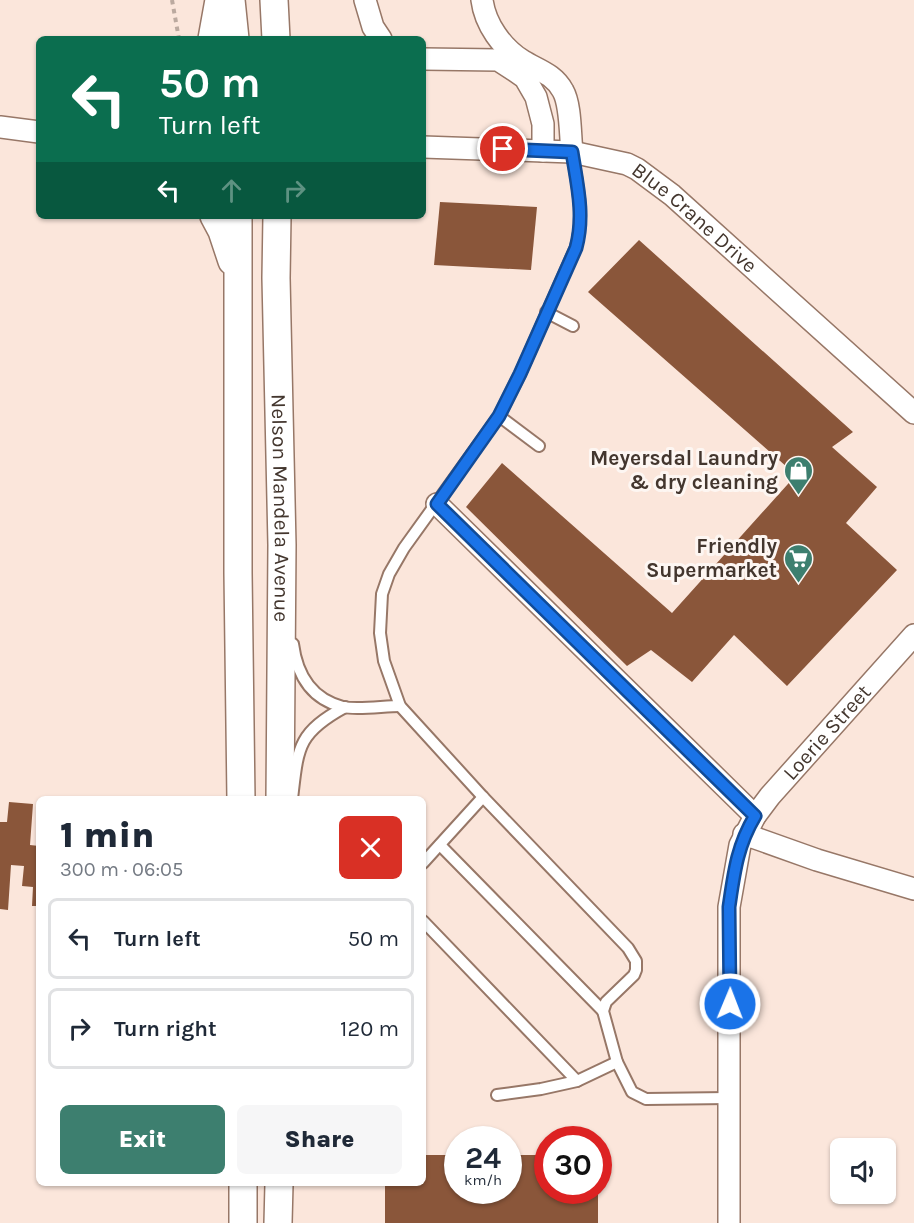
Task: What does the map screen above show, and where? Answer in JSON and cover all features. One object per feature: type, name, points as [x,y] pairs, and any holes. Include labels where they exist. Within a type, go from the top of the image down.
[{"type":"street","points":[[213,36],[219,0]]},
{"type":"street","points":[[231,0],[235,36]]},
{"type":"street","points":[[274,0],[276,36]]},
{"type":"street","points":[[364,0],[373,27],[379,36]]},
{"type":"street","points":[[482,0],[485,14],[501,43],[522,61],[556,80],[565,93],[572,152]]},
{"type":"street","points":[[426,59],[498,60],[515,70],[525,78],[536,97],[543,124],[543,151]]},
{"type":"street","points":[[0,127],[36,132]]},
{"type":"street","name":"Blue Crane Drive","points":[[426,147],[572,152],[627,164],[655,180],[914,412]]},
{"type":"street","points":[[216,219],[237,276]]},
{"type":"street","name":"Nelson Mandela Avenue","points":[[238,219],[237,573],[241,796]]},
{"type":"street","name":"Nelson Mandela Avenue","points":[[277,219],[276,278],[282,544],[280,796]]},
{"type":"street","points":[[437,504],[750,825],[817,860],[914,889]]},
{"type":"street","name":"Loerie Street","points":[[750,825],[770,796],[914,635]]},
{"type":"street","points":[[729,1223],[729,907],[737,859],[750,825]]},
{"type":"street","points":[[243,1186],[243,1223]]},
{"type":"street","points":[[278,1223],[279,1186]]},
{"type":"lane","points":[[572,152],[582,216],[576,248],[499,416],[404,548],[389,574],[382,594],[380,617],[384,661],[400,706],[483,797],[587,903],[634,956],[636,970],[634,975],[606,1002],[603,1011]]},
{"type":"lane","points":[[546,312],[573,326]]},
{"type":"lane","points":[[499,416],[539,446]]},
{"type":"lane","points":[[282,544],[298,670],[304,680],[321,697],[345,707],[400,706]]},
{"type":"lane","points":[[292,796],[297,760],[302,743],[312,730],[327,717],[345,707]]},
{"type":"lane","points":[[426,860],[483,797]]},
{"type":"lane","points":[[440,845],[603,1011],[617,1062],[632,1092],[646,1099],[729,1098]]},
{"type":"lane","points":[[426,924],[577,1081]]},
{"type":"lane","points":[[497,1095],[577,1081],[617,1062]]},
{"type":"path","points":[[172,0],[178,36]]},
{"type":"building","points":[[440,202],[537,207],[531,270],[434,265]]},
{"type":"building","points":[[639,240],[853,432],[832,447],[877,487],[846,523],[897,570],[787,686],[734,635],[692,682],[651,650],[627,666],[466,507],[502,463],[672,613],[796,475],[588,292]]},
{"type":"building","points":[[9,802],[33,804],[30,845],[36,846],[36,906],[32,906],[33,887],[22,886],[24,866],[11,865],[8,910],[0,909],[0,822],[7,822]]},
{"type":"building","points":[[426,1155],[444,1155],[444,1204],[522,1204],[522,1155],[534,1155],[534,1204],[598,1204],[598,1223],[385,1223],[385,1186],[426,1186]]},
{"type":"place","name":"Meyersdal Laundry & dry cleaning","points":[[799,496]]},
{"type":"place","name":"Friendly Supermarket","points":[[798,584]]},
{"type":"route","points":[[503,149],[572,152],[582,216],[581,231],[564,276],[499,416],[437,504],[755,816],[740,845],[729,907],[730,1004]]}]
